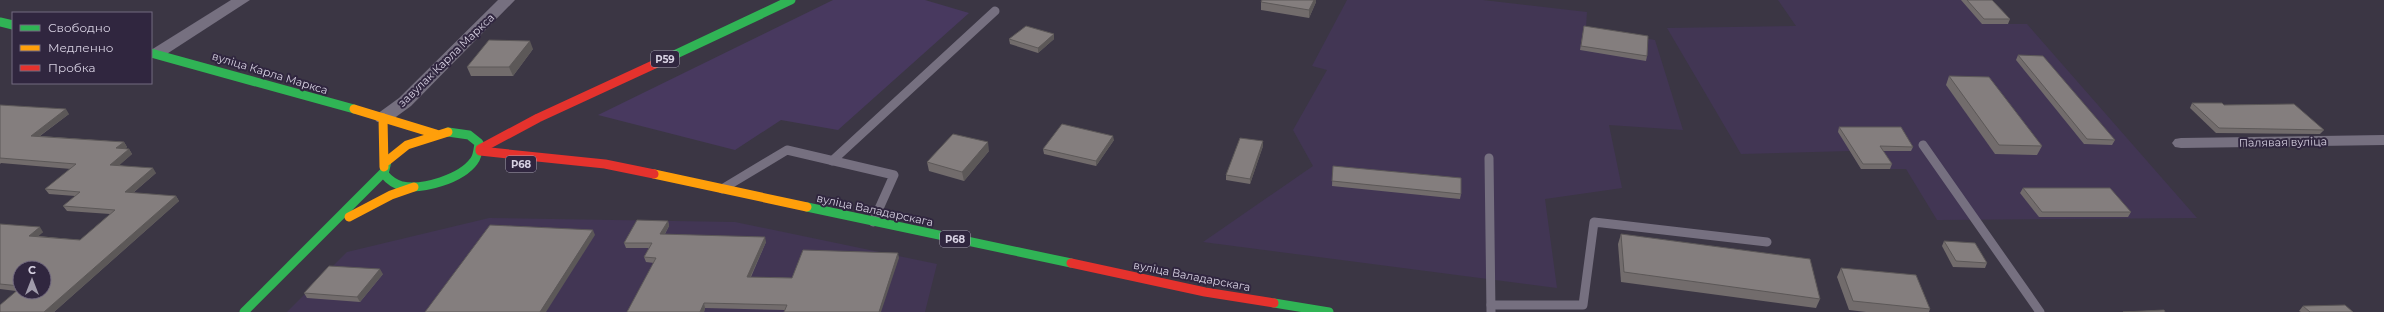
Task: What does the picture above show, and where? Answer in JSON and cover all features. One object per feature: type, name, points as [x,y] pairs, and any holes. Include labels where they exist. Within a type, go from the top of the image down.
[{"type":"main road","name":"Р59","points":[[480,150],[538,118],[791,0]]},
{"type":"main road","points":[[0,22],[12,24]]},
{"type":"main road","name":"вуліца Карла Маркса","points":[[154,53],[436,134]]},
{"type":"main road","points":[[383,118],[384,170],[394,184],[417,186]]},
{"type":"main road","name":"Р59","points":[[496,128],[538,118]]},
{"type":"main road","points":[[244,312],[384,170],[387,160],[402,147],[436,134],[448,132],[468,135],[482,132]]},
{"type":"main road","points":[[460,173],[473,162],[480,150],[479,143],[468,135]]},
{"type":"main road","name":"вуліца Валадарскага","points":[[480,150],[605,164],[720,190],[1205,292],[1300,310],[1329,312]]},
{"type":"main road","name":"вуліца Валадарскага","points":[[511,164],[582,162]]},
{"type":"main road","points":[[320,234],[362,209],[391,195],[417,186],[440,182],[460,173],[482,169]]},
{"type":"street","points":[[154,53],[242,0]]},
{"type":"street","name":"завулак Карла Маркса","points":[[383,118],[405,102],[507,0]]},
{"type":"street","name":"Палявая вуліца","points":[[2181,143],[2384,140]]},
{"type":"lane","points":[[832,161],[995,11]]},
{"type":"lane","points":[[1923,145],[2040,312]]},
{"type":"lane","points":[[720,190],[788,150],[894,175],[873,222]]},
{"type":"lane","points":[[1489,158],[1491,308],[1583,305],[1594,222],[1767,242]]},
{"type":"shaded area","points":[[833,0],[925,0],[969,13],[838,130],[781,120],[735,150],[598,115]]},
{"type":"shaded area","points":[[1347,0],[1483,0],[1587,12],[1586,27],[1655,40],[1683,130],[1609,125],[1622,188],[1545,199],[1557,288],[1203,242],[1313,166],[1293,130],[1327,70],[1312,66]]},
{"type":"shaded area","points":[[1778,0],[1986,0],[2008,24],[2027,24],[2197,218],[1937,220],[1906,169],[1861,169],[1850,151],[1741,154],[1667,28],[1796,26]]},
{"type":"shaded area","points":[[489,218],[735,222],[937,264],[925,312],[287,312],[347,252]]},
{"type":"building","points":[[1262,0],[1314,0],[1309,10],[1261,2]]},
{"type":"building","points":[[1967,0],[1992,0],[2010,19],[1984,19]]},
{"type":"building","points":[[1026,26],[1054,34],[1038,48],[1009,39]]},
{"type":"building","points":[[1584,26],[1648,36],[1647,56],[1581,46]]},
{"type":"building","points":[[489,40],[530,41],[509,67],[467,67]]},
{"type":"building","points":[[2018,55],[2043,56],[2115,140],[2087,139]]},
{"type":"building","points":[[1949,76],[1989,77],[2042,146],[1999,145]]},
{"type":"building","points":[[2192,103],[2222,103],[2224,105],[2294,104],[2324,130],[2219,128]]},
{"type":"building","points":[[0,105],[66,109],[31,136],[124,142],[116,148],[129,149],[110,165],[153,168],[125,192],[176,196],[44,312],[0,312],[0,305],[12,295],[12,300],[52,300],[52,260],[12,260],[12,285],[0,284],[0,224],[40,227],[29,236],[80,240],[115,210],[63,206],[80,192],[45,189],[76,164],[0,158]]},
{"type":"building","points":[[1062,124],[1113,136],[1096,161],[1043,149]]},
{"type":"building","points":[[1839,127],[1901,127],[1913,147],[1880,146],[1892,164],[1863,164]]},
{"type":"building","points":[[953,134],[988,142],[962,172],[927,162]]},
{"type":"building","points":[[1240,138],[1263,141],[1250,179],[1226,175]]},
{"type":"building","points":[[1333,166],[1461,178],[1461,194],[1332,181]]},
{"type":"building","points":[[2023,188],[2110,188],[2131,212],[2042,212]]},
{"type":"building","points":[[637,220],[668,221],[660,234],[765,237],[747,277],[792,278],[803,250],[898,253],[879,312],[784,312],[787,305],[704,303],[700,312],[627,312],[656,258],[644,257],[652,243],[624,243]]},
{"type":"building","points":[[490,225],[593,230],[540,312],[425,312]]},
{"type":"building","points":[[1621,234],[1810,259],[1820,299],[1624,272]]},
{"type":"building","points":[[1944,241],[1975,243],[1987,263],[1956,261]]},
{"type":"building","points":[[329,266],[380,269],[357,297],[304,293]]},
{"type":"building","points":[[1841,268],[1916,275],[1930,309],[1853,301]]},
{"type":"building","points":[[2345,305],[2353,312],[2310,312],[2303,306]]},
{"type":"building","points":[[2164,310],[2165,312],[2123,312]]},
{"type":"traffic: fast","points":[[655,64],[791,0]]},
{"type":"traffic: fast","points":[[0,22],[12,25]]},
{"type":"traffic: fast","points":[[152,53],[273,85],[354,109]]},
{"type":"traffic: fast","points":[[387,161],[384,174],[391,182],[401,186],[413,187],[426,185],[452,176],[462,171],[472,163],[477,155],[479,143],[469,135],[448,132]]},
{"type":"traffic: fast","points":[[244,312],[383,173]]},
{"type":"traffic: fast","points":[[807,207],[1071,263]]},
{"type":"traffic: fast","points":[[1274,303],[1329,312]]},
{"type":"traffic: slow","points":[[354,109],[436,134]]},
{"type":"traffic: slow","points":[[383,118],[384,167]]},
{"type":"traffic: slow","points":[[387,161],[399,149],[414,141],[448,132]]},
{"type":"traffic: slow","points":[[654,174],[807,207]]},
{"type":"traffic: slow","points":[[349,217],[391,195],[414,187]]},
{"type":"traffic: jam","points":[[480,149],[538,118],[655,64]]},
{"type":"traffic: jam","points":[[480,151],[605,164],[654,174]]},
{"type":"traffic: jam","points":[[1071,263],[1205,292],[1274,303]]}]
